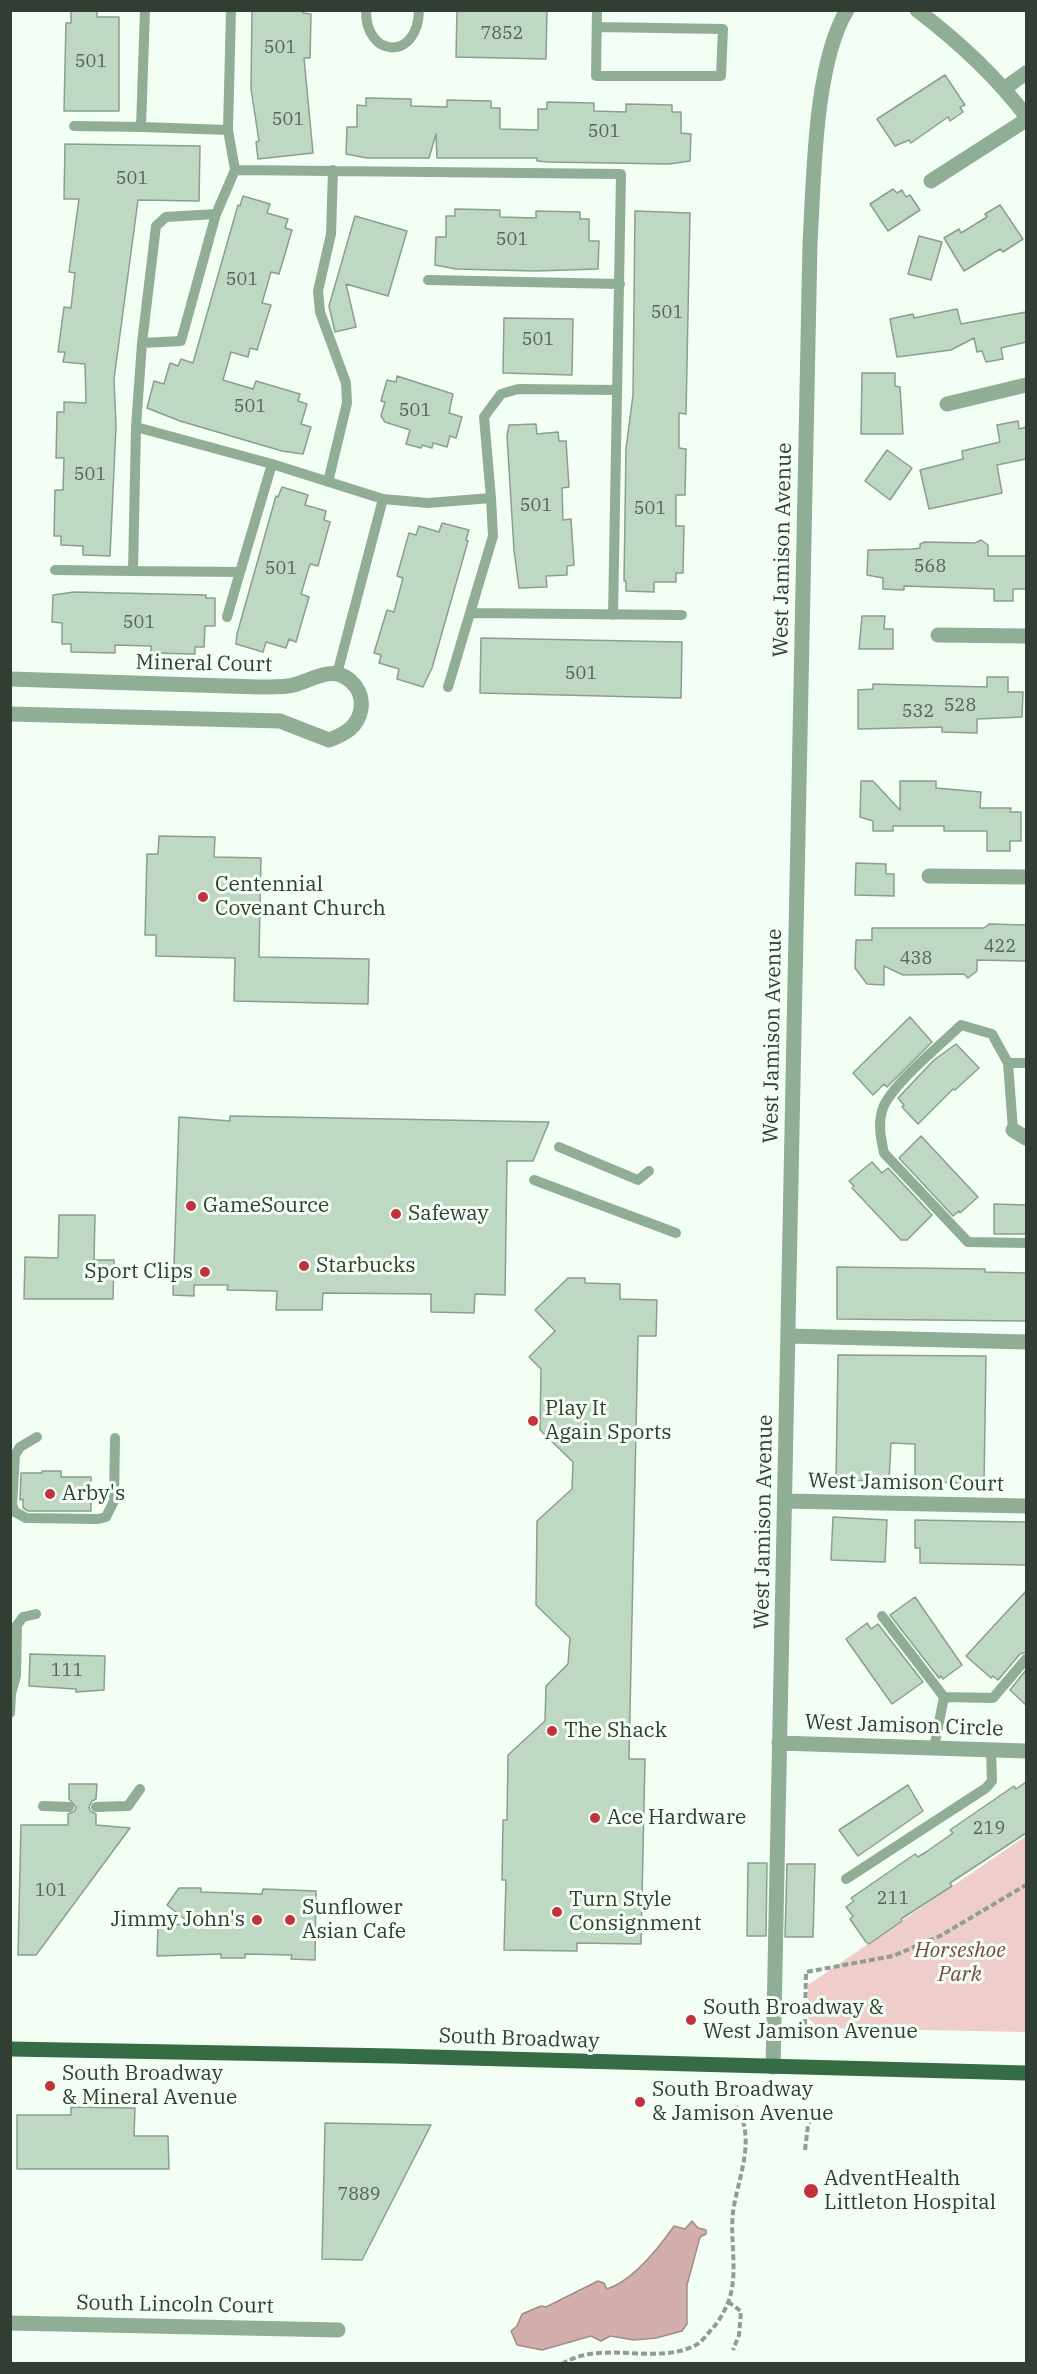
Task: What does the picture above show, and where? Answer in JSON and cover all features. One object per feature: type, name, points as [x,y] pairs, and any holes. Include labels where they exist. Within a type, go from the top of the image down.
[{"type":"main road","name":"South Broadway","points":[[10,2049],[394,2056],[1026,2073]]},
{"type":"street","name":"West Jamison Avenue","points":[[773,2067],[810,243],[816,140],[825,73],[841,20],[847,10]]},
{"type":"street","points":[[917,10],[976,58],[1005,88],[1026,118],[931,181]]},
{"type":"street","points":[[1005,88],[1026,73]]},
{"type":"street","points":[[947,404],[1026,385]]},
{"type":"street","points":[[938,635],[1026,636]]},
{"type":"street","name":"Mineral Court","points":[[10,679],[260,687],[290,686],[318,675],[337,675]]},
{"type":"street","points":[[10,714],[280,721],[329,740],[346,734],[359,718],[362,706],[360,693],[350,679],[337,675]]},
{"type":"street","points":[[928,876],[1026,877]]},
{"type":"street","points":[[789,1336],[1026,1342]]},
{"type":"street","name":"West Jamison Court","points":[[785,1501],[1026,1506]]},
{"type":"street","name":"West Jamison Circle","points":[[779,1743],[1026,1751]]},
{"type":"street","name":"South Lincoln Court","points":[[10,2323],[338,2330]]},
{"type":"lane","points":[[141,127],[145,10]]},
{"type":"lane","points":[[142,343],[181,340],[216,214],[236,170],[228,130],[231,10]]},
{"type":"lane","points":[[366,10],[366,27],[372,39],[385,46],[403,46],[413,39],[419,23],[419,10]]},
{"type":"lane","points":[[597,10],[596,76],[721,76],[723,29],[597,27]]},
{"type":"lane","points":[[74,126],[228,130]]},
{"type":"lane","points":[[236,170],[621,174],[613,615]]},
{"type":"lane","points":[[328,482],[347,403],[346,383],[340,360],[320,312],[318,291],[331,234],[333,170]]},
{"type":"lane","points":[[133,571],[136,427],[142,343],[156,226],[166,217],[216,214]]},
{"type":"lane","points":[[428,280],[620,284]]},
{"type":"lane","points":[[448,687],[493,536],[484,417],[501,394],[518,389],[617,390]]},
{"type":"lane","points":[[136,427],[272,464],[383,499],[428,503],[491,498]]},
{"type":"lane","points":[[227,617],[272,464]]},
{"type":"lane","points":[[337,675],[383,499]]},
{"type":"lane","points":[[55,570],[240,572]]},
{"type":"lane","points":[[470,613],[682,615]]},
{"type":"lane","points":[[1020,1134],[1008,1063],[992,1034],[961,1025],[894,1090],[882,1110],[879,1134],[884,1153],[968,1242],[1026,1243]]},
{"type":"lane","points":[[1008,1063],[1026,1063]]},
{"type":"lane","points":[[559,1147],[638,1180],[649,1171]]},
{"type":"lane","points":[[534,1180],[676,1233]]},
{"type":"lane","points":[[37,1437],[20,1447],[15,1455],[12,1495],[15,1512],[26,1518],[98,1519],[106,1517],[114,1501],[115,1438]]},
{"type":"lane","points":[[10,1713],[11,1694],[16,1676],[17,1625],[23,1617],[36,1614]]},
{"type":"lane","points":[[882,1616],[944,1697],[934,1748]]},
{"type":"lane","points":[[944,1697],[993,1698],[1026,1659]]},
{"type":"lane","points":[[846,1879],[986,1788],[992,1781],[991,1750]]},
{"type":"lane","points":[[96,1808],[128,1806],[140,1789]]},
{"type":"lane","points":[[43,1806],[69,1807]]},
{"type":"path","points":[[805,2025],[806,1972],[893,1956],[940,1936],[1026,1885]]},
{"type":"path","points":[[562,2364],[587,2355],[638,2352],[674,2353],[698,2344],[720,2320],[731,2294],[733,2264],[731,2230],[746,2141],[743,2117],[736,2106]]},
{"type":"path","points":[[805,2150],[808,2125],[816,2107]]},
{"type":"path","points":[[728,2302],[741,2312],[739,2335],[733,2350]]},
{"type":"green space","name":"Horseshoe Park","points":[[1026,1836],[1026,2032],[819,2028],[808,2018],[808,1985]]},
{"type":"shaded area","points":[[692,2221],[698,2228],[706,2230],[706,2234],[700,2237],[687,2285],[687,2324],[682,2331],[656,2338],[634,2340],[610,2336],[601,2341],[591,2336],[542,2350],[517,2345],[511,2331],[517,2326],[522,2314],[541,2306],[546,2307],[598,2281],[604,2283],[607,2289],[617,2285],[645,2263],[674,2226],[685,2229]]},
{"type":"building","points":[[71,10],[97,10],[97,17],[119,17],[119,111],[64,111],[66,23],[71,23]]},
{"type":"building","points":[[252,10],[303,10],[303,13],[311,14],[310,58],[304,58],[313,153],[258,159],[256,142],[259,141],[251,89]]},
{"type":"building","points":[[457,10],[547,10],[546,59],[456,57]]},
{"type":"building","points":[[945,75],[965,105],[960,107],[963,112],[950,121],[948,117],[911,143],[909,140],[895,146],[877,119]]},
{"type":"building","points":[[366,98],[411,99],[411,106],[447,107],[447,100],[491,101],[491,108],[500,108],[500,129],[538,130],[538,109],[547,109],[547,102],[594,103],[594,111],[626,112],[626,104],[672,105],[672,112],[681,112],[681,133],[691,134],[690,161],[669,164],[548,162],[537,161],[537,158],[437,158],[436,134],[429,158],[367,158],[346,154],[347,127],[357,127],[357,105],[366,106]]},
{"type":"building","points":[[65,144],[200,146],[199,201],[138,200],[114,379],[116,426],[110,556],[83,555],[83,546],[61,545],[61,536],[54,536],[55,490],[63,490],[64,458],[56,458],[57,412],[64,412],[64,402],[86,403],[85,364],[63,362],[65,352],[58,352],[64,307],[71,308],[75,273],[69,272],[79,199],[64,199]]},
{"type":"building","points":[[893,189],[897,193],[902,190],[906,197],[910,195],[920,210],[888,231],[870,204]]},
{"type":"building","points":[[243,196],[270,204],[267,213],[288,219],[285,228],[292,230],[279,274],[271,272],[262,303],[271,305],[257,350],[250,348],[248,357],[231,352],[223,380],[253,389],[256,381],[300,394],[298,401],[307,404],[301,424],[311,427],[303,454],[282,451],[180,421],[147,408],[154,381],[164,384],[170,363],[178,366],[181,359],[193,363],[238,205],[240,206]]},
{"type":"building","points":[[1000,205],[1023,239],[1003,252],[1000,249],[964,271],[944,238],[959,229],[961,233],[987,217],[985,214]]},
{"type":"building","points":[[455,209],[500,210],[500,217],[536,218],[536,211],[580,212],[580,219],[589,219],[589,241],[599,241],[598,269],[536,271],[456,269],[435,265],[436,237],[446,237],[446,216],[455,216]]},
{"type":"building","points":[[635,211],[690,213],[686,414],[679,413],[679,448],[686,449],[685,495],[676,495],[676,526],[684,526],[683,573],[676,573],[676,582],[654,582],[654,592],[626,591],[626,581],[624,581],[626,449],[633,395]]},
{"type":"building","points":[[355,216],[407,231],[388,296],[346,284],[356,327],[335,332],[329,306]]},
{"type":"building","points":[[919,236],[942,242],[931,280],[908,274]]},
{"type":"building","points":[[957,309],[961,324],[1026,312],[1026,342],[1001,348],[1003,359],[986,362],[982,351],[977,352],[974,338],[951,350],[897,357],[890,319],[913,314],[914,318]]},
{"type":"building","points":[[504,318],[573,319],[572,375],[503,373]]},
{"type":"building","points":[[862,373],[895,373],[895,386],[900,387],[903,434],[861,434]]},
{"type":"building","points":[[397,376],[453,394],[449,413],[462,417],[456,438],[450,436],[447,447],[433,443],[432,448],[406,444],[410,430],[385,422],[381,416],[385,402],[381,401],[387,380],[396,382]]},
{"type":"building","points":[[1018,421],[1019,429],[1026,427],[1026,459],[997,465],[1002,493],[929,509],[920,470],[963,459],[962,451],[1000,442],[997,425]]},
{"type":"building","points":[[536,424],[537,434],[558,432],[559,441],[566,441],[569,487],[562,488],[563,520],[571,519],[574,565],[567,566],[567,575],[546,576],[547,587],[519,588],[514,550],[507,436],[509,425]]},
{"type":"building","points":[[887,450],[912,468],[890,500],[865,481]]},
{"type":"building","points":[[282,487],[308,495],[305,505],[326,511],[324,520],[330,522],[318,566],[310,564],[301,594],[309,597],[296,642],[289,639],[286,648],[266,642],[263,652],[236,644],[237,634],[276,496],[278,497]]},
{"type":"building","points":[[442,523],[469,530],[466,540],[468,541],[432,668],[423,687],[397,679],[399,669],[379,663],[381,655],[374,653],[387,610],[394,612],[403,578],[397,576],[409,533],[416,535],[419,526],[439,532]]},
{"type":"building","points":[[981,540],[988,545],[988,556],[1026,556],[1026,589],[1013,589],[1013,601],[994,601],[994,589],[904,586],[904,590],[883,589],[883,578],[867,575],[868,550],[913,549],[920,548],[920,544],[925,542],[975,543]]},
{"type":"building","points":[[74,592],[206,595],[206,598],[215,598],[215,626],[205,626],[204,647],[195,647],[195,654],[151,653],[151,646],[115,645],[115,653],[71,652],[71,644],[62,644],[62,623],[52,622],[53,595]]},
{"type":"building","points":[[862,616],[885,616],[884,629],[893,629],[893,649],[859,649]]},
{"type":"building","points":[[481,638],[682,642],[681,698],[480,693]]},
{"type":"building","points":[[987,677],[1008,677],[1008,692],[1023,692],[1022,717],[977,719],[977,733],[942,732],[942,727],[858,729],[858,690],[873,689],[873,684],[987,687]]},
{"type":"building","points":[[861,781],[873,781],[900,810],[900,781],[936,781],[936,788],[981,792],[980,808],[1011,808],[1010,812],[1021,812],[1021,841],[1010,841],[1010,851],[987,851],[987,831],[944,831],[944,826],[893,826],[893,831],[873,831],[873,821],[860,817]]},
{"type":"building","name":"Centennial Covenant Church","points":[[159,836],[215,837],[214,857],[261,858],[259,957],[369,959],[368,1004],[234,1001],[235,958],[156,956],[156,935],[145,935],[147,854],[158,854]]},
{"type":"building","points":[[856,863],[886,864],[886,874],[894,874],[894,896],[855,895]]},
{"type":"building","points":[[989,924],[1026,925],[1026,961],[977,960],[977,971],[968,978],[964,974],[903,975],[884,966],[884,985],[867,984],[855,968],[856,940],[872,940],[872,928],[984,928]]},
{"type":"building","points":[[910,1017],[932,1042],[887,1087],[884,1084],[873,1095],[853,1073]]},
{"type":"building","points":[[956,1044],[979,1068],[955,1090],[953,1089],[918,1124],[902,1107],[904,1105],[898,1098],[934,1060]]},
{"type":"building","points":[[230,1116],[549,1122],[533,1161],[507,1161],[505,1295],[475,1294],[474,1313],[431,1312],[431,1294],[323,1293],[322,1310],[276,1310],[277,1291],[227,1290],[228,1285],[194,1285],[194,1296],[173,1295],[179,1117],[230,1121]]},
{"type":"building","points":[[921,1136],[978,1197],[960,1213],[959,1211],[953,1216],[899,1158]]},
{"type":"building","points":[[872,1162],[882,1173],[888,1168],[932,1215],[907,1240],[901,1240],[852,1188],[854,1186],[849,1181]]},
{"type":"building","points":[[994,1204],[1026,1205],[1026,1234],[994,1234]]},
{"type":"building","points":[[59,1215],[95,1215],[94,1260],[114,1260],[113,1299],[24,1299],[25,1257],[58,1258]]},
{"type":"building","points":[[837,1267],[985,1269],[985,1272],[1026,1273],[1026,1321],[837,1319]]},
{"type":"building","points":[[568,1278],[585,1278],[585,1283],[620,1284],[620,1299],[657,1300],[656,1336],[638,1336],[629,1759],[645,1759],[641,1944],[577,1943],[577,1951],[504,1950],[506,1880],[502,1880],[503,1820],[507,1820],[508,1755],[545,1721],[546,1686],[568,1664],[570,1638],[536,1605],[537,1521],[572,1489],[573,1462],[540,1430],[541,1369],[529,1357],[555,1331],[535,1310]]},
{"type":"building","points":[[838,1355],[986,1356],[984,1484],[915,1481],[915,1444],[891,1443],[889,1481],[836,1480]]},
{"type":"building","points":[[42,1471],[61,1471],[61,1477],[91,1477],[91,1511],[28,1511],[23,1508],[23,1499],[20,1500],[21,1473],[42,1473]]},
{"type":"building","points":[[833,1517],[887,1520],[885,1562],[831,1560]]},
{"type":"building","points":[[915,1520],[1026,1522],[1026,1565],[920,1563],[920,1548],[915,1548]]},
{"type":"building","points":[[1026,1591],[1026,1652],[1020,1654],[998,1680],[993,1676],[991,1678],[966,1656]]},
{"type":"building","points":[[915,1597],[962,1665],[943,1679],[941,1676],[939,1678],[890,1615]]},
{"type":"building","points":[[867,1623],[871,1629],[878,1624],[923,1682],[892,1704],[846,1639]]},
{"type":"building","points":[[30,1654],[105,1656],[104,1690],[76,1692],[76,1689],[29,1686]]},
{"type":"building","points":[[1026,1670],[1026,1705],[1010,1690]]},
{"type":"building","points":[[1026,1782],[1026,1833],[950,1883],[952,1886],[901,1919],[902,1921],[869,1944],[866,1942],[850,1919],[853,1916],[846,1907],[854,1901],[851,1898],[915,1854],[918,1857],[926,1852],[953,1833],[950,1830],[1014,1786],[1016,1789]]},
{"type":"building","points":[[69,1784],[97,1784],[96,1799],[89,1807],[90,1811],[96,1814],[96,1825],[130,1828],[36,1955],[18,1955],[21,1825],[68,1825],[68,1814],[75,1811],[76,1807],[69,1799]]},
{"type":"building","points":[[908,1785],[923,1811],[858,1856],[839,1830]]},
{"type":"building","points":[[748,1863],[767,1863],[766,1936],[747,1936]]},
{"type":"building","points":[[787,1864],[815,1864],[813,1937],[785,1937]]},
{"type":"building","points":[[179,1888],[201,1888],[201,1892],[262,1894],[263,1889],[316,1891],[315,1960],[291,1959],[292,1955],[245,1954],[245,1958],[221,1958],[221,1954],[157,1956],[158,1924],[192,1925],[167,1905]]},
{"type":"building","points":[[71,2107],[135,2108],[134,2136],[168,2136],[169,2169],[17,2169],[17,2115],[71,2115]]},
{"type":"building","points":[[325,2123],[431,2125],[362,2260],[322,2259]]},
{"type":"place","name":"Centennial Covenant Church","points":[[203,897]]},
{"type":"place","name":"GameSource","points":[[191,1206]]},
{"type":"place","name":"Safeway","points":[[396,1214]]},
{"type":"place","name":"Starbucks","points":[[304,1266]]},
{"type":"place","name":"Sport Clips","points":[[205,1272]]},
{"type":"place","name":"Play It Again Sports","points":[[533,1421]]},
{"type":"place","name":"Arby's","points":[[50,1494]]},
{"type":"place","name":"The Shack","points":[[552,1731]]},
{"type":"place","name":"Ace Hardware","points":[[595,1818]]},
{"type":"place","name":"Turn Style Consignment","points":[[557,1912]]},
{"type":"place","name":"Jimmy John's","points":[[257,1920]]},
{"type":"place","name":"Sunflower Asian Cafe","points":[[290,1920]]},
{"type":"place","name":"South Broadway & West Jamison Avenue","points":[[691,2020]]},
{"type":"place","name":"South Broadway & Mineral Avenue","points":[[50,2086]]},
{"type":"place","name":"South Broadway & Jamison Avenue","points":[[640,2102]]},
{"type":"place","name":"AdventHealth Littleton Hospital","points":[[811,2191]]}]
